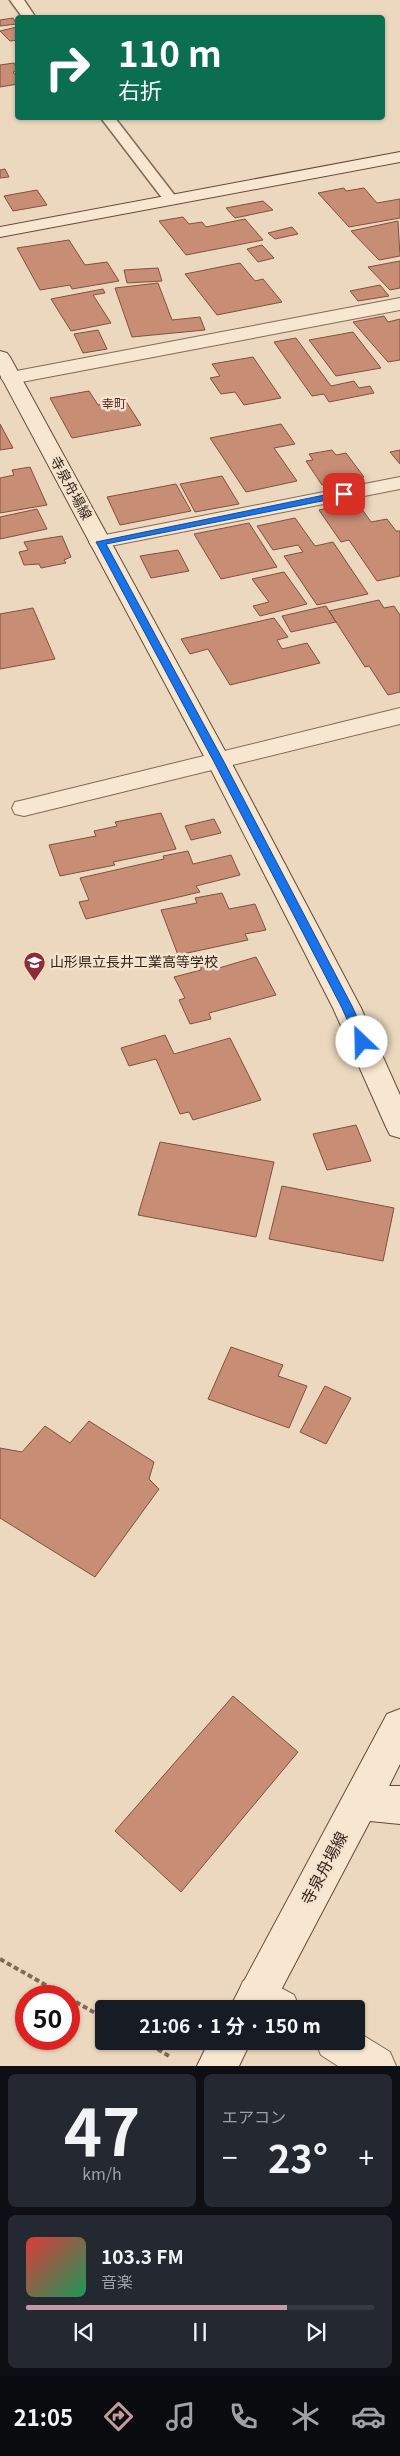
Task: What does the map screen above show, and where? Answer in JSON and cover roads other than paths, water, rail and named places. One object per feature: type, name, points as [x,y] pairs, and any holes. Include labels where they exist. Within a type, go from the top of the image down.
[{"type":"street","points":[[0,232],[400,157]]},
{"type":"street","points":[[11,378],[400,304]]},
{"type":"street","name":"寺泉舟場線","points":[[0,358],[218,760],[347,1008],[400,1127]]},
{"type":"street","points":[[100,542],[400,483]]},
{"type":"street","points":[[24,808],[400,716]]},
{"type":"street","name":"寺泉舟場線","points":[[264,2000],[359,1802],[400,1727]]},
{"type":"street","points":[[359,1802],[400,1805]]},
{"type":"street","points":[[217,2066],[226,2050]]},
{"type":"street","points":[[350,2050],[376,2066]]},
{"type":"lane","points":[[17,0],[28,15]]},
{"type":"lane","points":[[110,120],[171,200]]},
{"type":"place","name":"山形県立長井工業高等学校","points":[[34,981]]},
{"type":"district","name":"幸町","points":[[114,404]]}]
